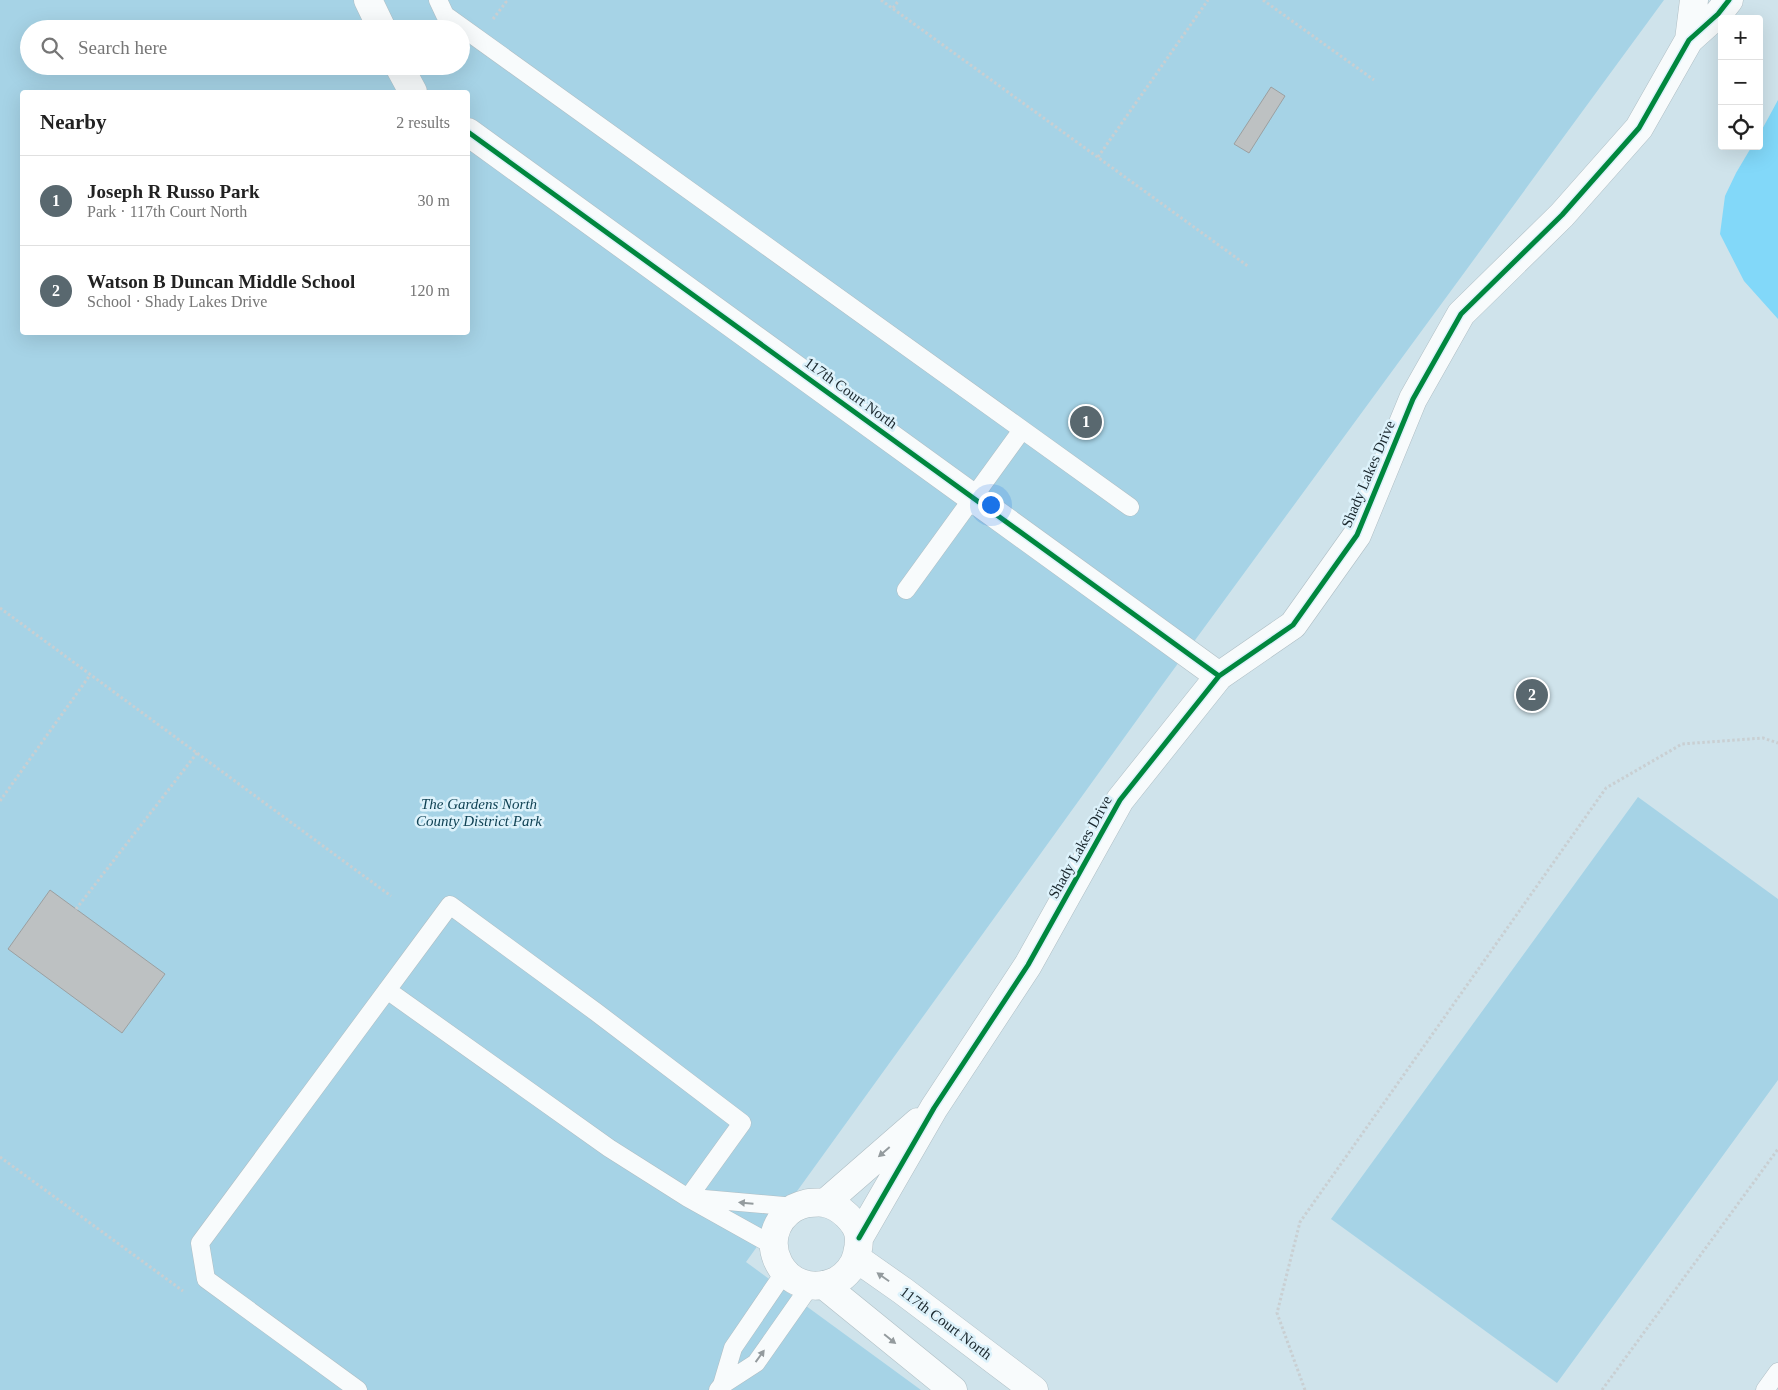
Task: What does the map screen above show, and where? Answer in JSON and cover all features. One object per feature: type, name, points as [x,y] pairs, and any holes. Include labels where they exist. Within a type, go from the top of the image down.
[{"type":"street","points":[[368,0],[378,20]]},
{"type":"street","name":"Shady Lakes Drive","points":[[1689,40],[1694,0]]},
{"type":"street","name":"Shady Lakes Drive","points":[[858,1248],[934,1108],[1028,966],[1120,800],[1219,676],[1293,625],[1356,535],[1413,399],[1461,314],[1562,215],[1639,128],[1689,40],[1718,14],[1729,0]]},
{"type":"street","points":[[404,75],[412,90]]},
{"type":"street","name":"117th Court North","points":[[470,133],[1219,676]]},
{"type":"street","name":"Shady Lakes Drive","points":[[825,1203],[934,1108]]},
{"type":"street","points":[[808,1203],[825,1203],[842,1211],[852,1222],[858,1248],[851,1268],[840,1279],[817,1286],[800,1283],[784,1274],[778,1263],[774,1246],[778,1223],[795,1207],[808,1203]]},
{"type":"street","name":"117th Court North","points":[[858,1248],[903,1291],[1034,1390]]},
{"type":"street","points":[[817,1286],[953,1390]]},
{"type":"lane","points":[[438,0],[445,15],[452,20]]},
{"type":"lane","points":[[470,33],[1130,507]]},
{"type":"lane","points":[[906,590],[1022,430]]},
{"type":"lane","points":[[358,1390],[206,1278],[200,1243],[450,905],[596,1012],[742,1123],[688,1198]]},
{"type":"lane","points":[[387,990],[609,1148],[688,1198],[774,1246]]},
{"type":"lane","points":[[688,1198],[795,1207]]},
{"type":"lane","points":[[720,1388],[733,1348],[784,1274]]},
{"type":"lane","points":[[720,1388],[756,1363],[817,1286]]},
{"type":"lane","points":[[1765,1390],[1778,1372]]},
{"type":"path","points":[[881,0],[1249,267]]},
{"type":"path","points":[[893,8],[899,0]]},
{"type":"path","points":[[1098,157],[1208,0]]},
{"type":"path","points":[[1263,0],[1374,80]]},
{"type":"path","points":[[0,608],[391,896]]},
{"type":"path","points":[[0,801],[90,674]]},
{"type":"path","points":[[1305,1390],[1277,1313],[1300,1222],[1606,788],[1682,744],[1763,738],[1778,743]]},
{"type":"path","points":[[76,909],[197,753]]},
{"type":"path","points":[[1602,1390],[1778,1149]]},
{"type":"path","points":[[0,1157],[191,1297]]},
{"type":"green space","name":"The Gardens North County District Park","points":[[0,0],[1664,0],[1160,688],[746,1262],[921,1390],[0,1390]]},
{"type":"green space","points":[[1638,797],[1778,899],[1778,1080],[1557,1383],[1331,1219]]},
{"type":"water","points":[[1778,100],[1778,319],[1744,281],[1720,234],[1725,196],[1750,150],[1763,150],[1763,128]]},
{"type":"building","points":[[1271,87],[1285,96],[1249,153],[1234,144]]},
{"type":"building","points":[[50,890],[165,974],[122,1033],[8,949]]},
{"type":"cycle path","points":[[859,1238],[934,1108],[1028,965],[1120,800],[1219,676],[1293,625],[1357,535],[1413,399],[1461,314],[1562,215],[1639,128],[1689,40],[1718,14],[1729,0]]},
{"type":"cycle path","points":[[470,133],[1219,676]]},
{"type":"place","name":"Joseph R Russo Park","points":[[1086,422]]},
{"type":"place","name":"Watson B Duncan Middle School","points":[[1532,695]]}]
